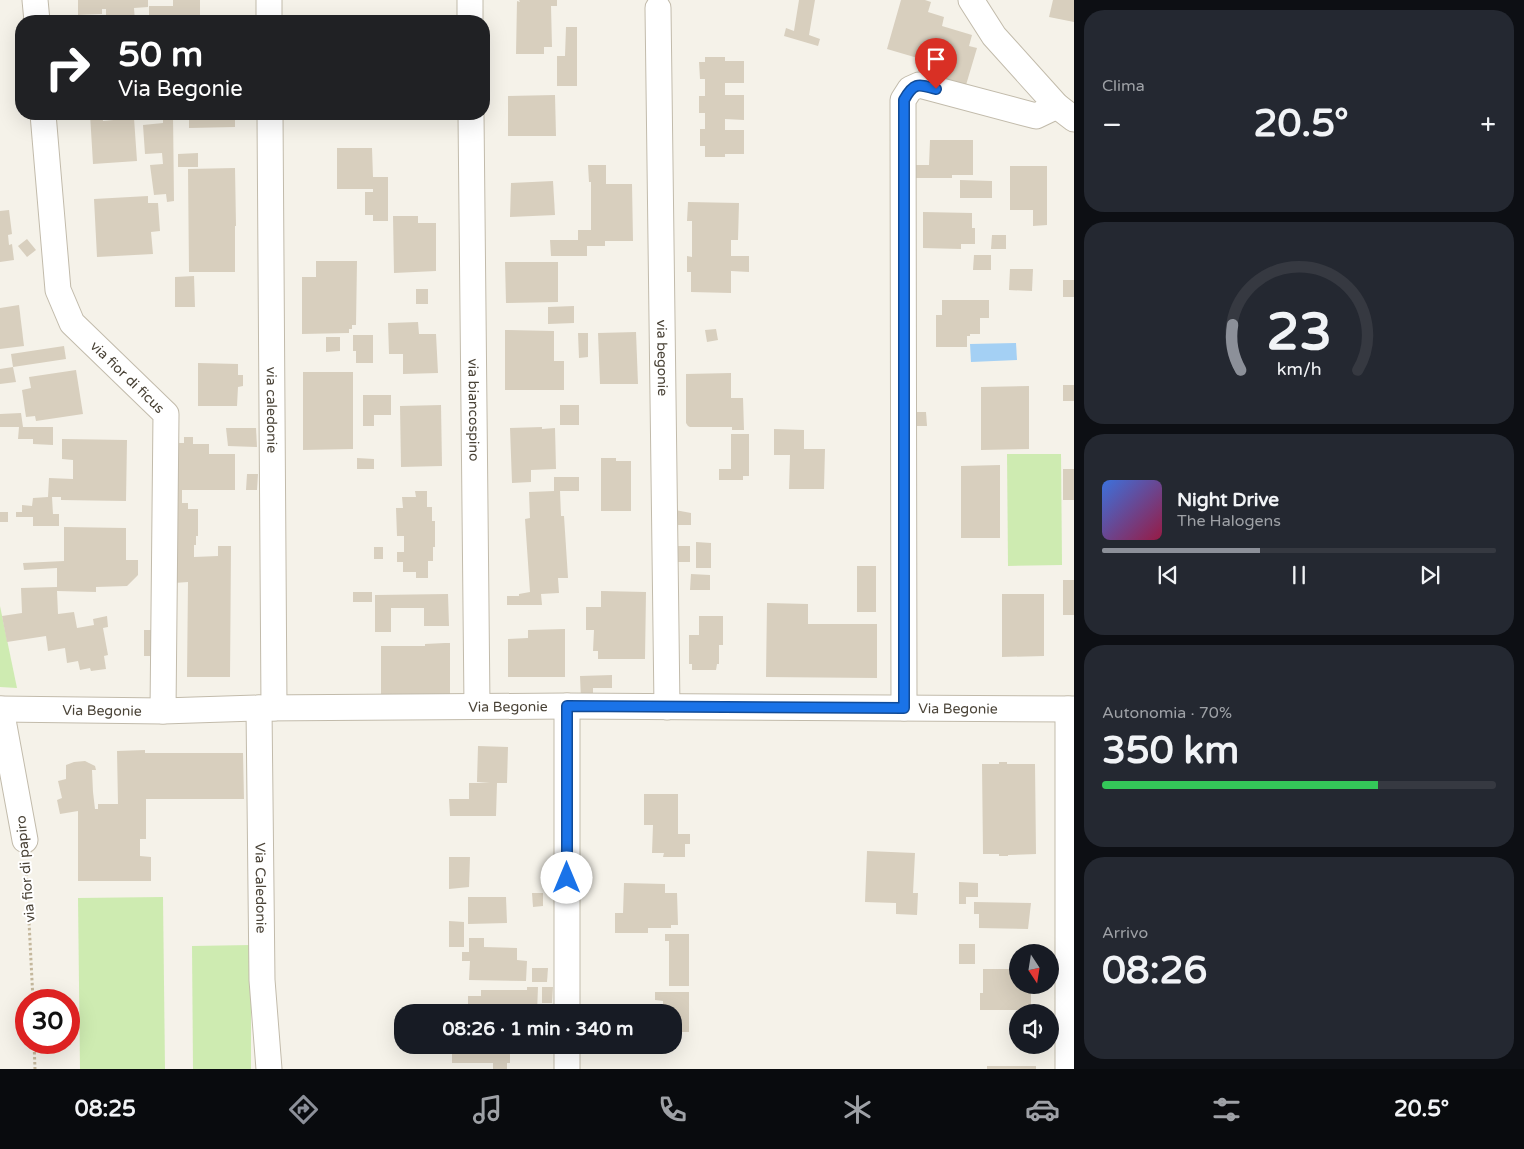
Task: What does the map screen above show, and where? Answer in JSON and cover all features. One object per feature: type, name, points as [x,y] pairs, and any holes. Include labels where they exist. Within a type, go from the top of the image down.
[{"type":"street","points":[[35,0],[36,15]]},
{"type":"street","points":[[269,0],[269,15]]},
{"type":"street","points":[[470,0],[470,15]]},
{"type":"street","points":[[971,0],[994,36],[1065,113]]},
{"type":"street","name":"via begonie","points":[[658,8],[667,708]]},
{"type":"street","points":[[904,708],[904,100],[910,89],[919,85],[1036,116],[1065,113]]},
{"type":"street","name":"via fior di ficus","points":[[44,120],[58,290],[72,323],[166,414],[164,711]]},
{"type":"street","name":"via caledonie","points":[[267,708],[270,120]]},
{"type":"street","name":"via biancospino","points":[[471,120],[477,706]]},
{"type":"street","points":[[567,706],[567,1004]]},
{"type":"street","name":"Via Begonie","points":[[1,709],[164,711],[267,708],[567,706],[1071,709]]},
{"type":"street","name":"Via Caledonie","points":[[267,708],[262,980],[269,1069]]},
{"type":"street","name":"via fior di papiro","points":[[1,709],[7,782],[25,840]]},
{"type":"street","points":[[1068,1069],[1071,709]]},
{"type":"street","points":[[567,1054],[567,1069]]},
{"type":"path","name":"via fior di papiro","points":[[25,840],[32,989]]},
{"type":"path","points":[[34,1054],[34,1069]]},
{"type":"green space","points":[[1007,454],[1061,454],[1062,565],[1008,566]]},
{"type":"green space","points":[[0,606],[17,688],[0,687]]},
{"type":"green space","points":[[163,897],[165,1069],[80,1069],[78,898]]},
{"type":"green space","points":[[251,945],[251,1069],[193,1069],[192,946]]},
{"type":"water","points":[[1016,343],[1017,360],[971,362],[970,344]]},
{"type":"building","points":[[78,0],[148,0],[148,7],[134,8],[135,15],[106,15],[106,9],[102,9],[102,14],[78,15]]},
{"type":"building","points":[[173,0],[200,0],[200,15],[149,15],[149,6],[173,6]]},
{"type":"building","points":[[519,0],[557,0],[557,6],[551,6],[552,47],[544,47],[544,54],[516,54],[517,1],[520,2]]},
{"type":"building","points":[[799,0],[815,0],[809,35],[820,39],[818,46],[784,36],[786,28],[794,31]]},
{"type":"building","points":[[901,0],[925,0],[931,2],[928,12],[944,17],[942,26],[972,35],[969,46],[977,48],[966,85],[918,71],[921,59],[887,49]]},
{"type":"building","points":[[1053,0],[1074,0],[1074,22],[1049,17]]},
{"type":"building","points":[[566,27],[577,27],[577,86],[557,86],[557,56],[565,56]]},
{"type":"building","points":[[705,57],[725,57],[725,61],[744,61],[744,83],[725,83],[725,95],[744,95],[744,120],[725,119],[725,130],[744,130],[744,154],[725,154],[725,157],[705,157],[705,146],[700,146],[700,129],[705,129],[705,113],[699,113],[699,96],[705,96],[705,79],[700,79],[699,62],[705,62]]},
{"type":"building","points":[[555,95],[556,136],[508,136],[508,96]]},
{"type":"building","points":[[90,120],[134,120],[137,161],[93,164]]},
{"type":"building","points":[[163,120],[173,120],[174,201],[167,202],[166,194],[154,195],[150,165],[163,164],[162,153],[145,154],[143,125],[163,123]]},
{"type":"building","points":[[189,120],[235,120],[235,127],[189,128]]},
{"type":"building","points":[[930,140],[973,140],[973,175],[952,175],[952,178],[916,178],[916,165],[929,165]]},
{"type":"building","points":[[337,148],[372,148],[373,177],[388,177],[388,221],[373,221],[373,215],[365,215],[365,192],[373,192],[373,189],[337,189]]},
{"type":"building","points":[[198,153],[198,167],[178,167],[178,154]]},
{"type":"building","points":[[588,165],[606,165],[606,184],[632,184],[633,241],[605,241],[605,246],[587,246],[587,256],[551,256],[550,240],[578,240],[578,230],[591,230],[591,182],[589,182]]},
{"type":"building","points":[[1010,166],[1047,166],[1047,225],[1033,226],[1033,210],[1010,210]]},
{"type":"building","points":[[235,168],[235,272],[189,272],[188,169]]},
{"type":"building","points":[[960,180],[992,181],[992,198],[960,198]]},
{"type":"building","points":[[553,181],[555,215],[510,217],[511,183]]},
{"type":"building","points":[[148,196],[148,203],[158,203],[160,231],[151,232],[153,254],[97,257],[94,199]]},
{"type":"building","points":[[688,202],[739,203],[738,240],[731,240],[731,256],[749,256],[749,272],[731,271],[731,293],[691,292],[691,272],[687,272],[687,256],[692,257],[692,221],[687,221]]},
{"type":"building","points":[[9,210],[12,234],[8,235],[9,245],[12,244],[14,260],[0,262],[0,211]]},
{"type":"building","points":[[923,212],[972,213],[972,228],[975,228],[975,244],[961,244],[961,249],[923,248]]},
{"type":"building","points":[[393,216],[418,216],[418,223],[436,223],[436,271],[394,273]]},
{"type":"building","points":[[992,235],[1006,235],[1006,249],[991,249]]},
{"type":"building","points":[[27,239],[36,250],[27,257],[18,246]]},
{"type":"building","points":[[974,255],[991,255],[991,270],[973,270]]},
{"type":"building","points":[[316,261],[357,261],[356,325],[352,325],[349,333],[302,334],[302,277],[316,277]]},
{"type":"building","points":[[505,262],[558,262],[558,302],[506,303]]},
{"type":"building","points":[[1010,269],[1033,269],[1032,291],[1009,290]]},
{"type":"building","points":[[194,276],[195,307],[175,307],[175,277]]},
{"type":"building","points":[[1063,280],[1074,280],[1074,297],[1063,297]]},
{"type":"building","points":[[416,289],[428,289],[428,304],[416,304]]},
{"type":"building","points":[[942,300],[989,300],[989,318],[980,318],[980,334],[970,334],[970,336],[967,336],[967,347],[936,347],[936,315],[942,315]]},
{"type":"building","points":[[19,305],[24,346],[0,349],[0,308]]},
{"type":"building","points":[[574,306],[574,323],[548,324],[548,307]]},
{"type":"building","points":[[418,322],[419,334],[436,334],[438,373],[403,374],[403,354],[389,354],[388,323]]},
{"type":"building","points":[[716,329],[718,340],[707,342],[705,330]]},
{"type":"building","points":[[505,330],[554,331],[554,361],[564,361],[564,390],[505,390]]},
{"type":"building","points":[[636,332],[638,384],[600,384],[598,333]]},
{"type":"building","points":[[578,333],[588,333],[588,357],[579,358]]},
{"type":"building","points":[[353,335],[373,335],[373,363],[356,363],[356,351],[353,351]]},
{"type":"building","points":[[326,337],[340,337],[340,351],[326,352]]},
{"type":"building","points":[[64,346],[66,359],[13,367],[11,354]]},
{"type":"building","points":[[198,363],[238,364],[238,375],[243,375],[243,386],[238,387],[237,406],[198,406]]},
{"type":"building","points":[[13,367],[16,382],[0,384],[0,369]]},
{"type":"building","points":[[76,370],[83,414],[36,421],[35,416],[26,417],[22,390],[31,388],[29,377]]},
{"type":"building","points":[[303,372],[353,372],[353,449],[303,450]]},
{"type":"building","points":[[731,373],[731,398],[743,398],[744,430],[732,430],[732,427],[688,426],[686,423],[686,374]]},
{"type":"building","points":[[1063,385],[1074,385],[1074,401],[1063,401]]},
{"type":"building","points":[[1029,386],[1029,449],[981,450],[981,387]]},
{"type":"building","points":[[363,395],[391,395],[391,415],[374,415],[374,426],[363,426]]},
{"type":"building","points":[[441,405],[442,466],[401,467],[400,406]]},
{"type":"building","points":[[560,405],[579,405],[579,425],[560,425]]},
{"type":"building","points":[[914,412],[926,412],[927,426],[914,426]]},
{"type":"building","points":[[21,413],[23,427],[53,427],[53,445],[33,444],[33,439],[18,439],[19,427],[0,427],[0,414]]},
{"type":"building","points":[[542,427],[542,429],[555,428],[556,469],[531,470],[531,482],[512,483],[510,428]]},
{"type":"building","points":[[226,428],[256,428],[257,447],[228,446]]},
{"type":"building","points":[[774,429],[804,430],[804,449],[825,449],[824,489],[789,489],[790,455],[774,455]]},
{"type":"building","points":[[731,434],[749,434],[749,476],[743,476],[743,480],[719,480],[719,469],[731,469]]},
{"type":"building","points":[[184,437],[193,437],[193,444],[209,444],[209,454],[235,454],[235,490],[182,490],[182,503],[188,503],[188,509],[198,509],[198,536],[196,536],[196,545],[194,545],[194,557],[218,556],[218,546],[231,546],[230,677],[187,677],[188,582],[174,583],[175,443],[184,443]]},
{"type":"building","points":[[62,439],[127,440],[126,501],[61,500],[61,497],[52,497],[53,514],[59,514],[59,526],[33,526],[33,517],[16,517],[16,512],[22,512],[22,505],[32,506],[33,498],[48,497],[49,478],[73,479],[73,460],[62,459]]},
{"type":"building","points":[[357,458],[374,459],[374,469],[357,469]]},
{"type":"building","points":[[601,458],[631,461],[631,511],[601,511]]},
{"type":"building","points":[[1000,465],[1000,538],[961,538],[961,466]]},
{"type":"building","points":[[1063,469],[1074,469],[1074,500],[1063,500]]},
{"type":"building","points":[[247,474],[258,474],[257,490],[246,490]]},
{"type":"building","points":[[554,477],[579,477],[579,491],[560,491],[561,516],[564,516],[568,578],[558,578],[559,593],[541,594],[542,605],[507,605],[507,596],[519,596],[519,594],[530,592],[525,519],[530,518],[529,492],[554,491]]},
{"type":"building","points":[[415,491],[427,491],[427,507],[432,507],[432,521],[435,521],[435,547],[433,547],[433,561],[428,561],[428,578],[416,578],[416,572],[403,572],[403,562],[397,562],[397,552],[404,552],[404,536],[397,536],[396,508],[403,508],[402,497],[416,497]]},
{"type":"building","points":[[675,510],[691,513],[691,525],[675,525]]},
{"type":"building","points":[[0,512],[8,512],[8,522],[0,522]]},
{"type":"building","points":[[64,527],[126,528],[126,560],[138,560],[138,575],[127,586],[96,587],[96,592],[57,591],[58,614],[74,612],[77,628],[94,625],[93,619],[107,616],[108,627],[103,628],[108,655],[104,656],[106,669],[91,671],[90,668],[80,670],[78,661],[67,663],[65,648],[48,651],[46,636],[7,642],[2,616],[22,613],[21,588],[57,587],[57,568],[24,570],[23,563],[64,561]]},
{"type":"building","points":[[696,542],[711,543],[711,568],[696,568]]},
{"type":"building","points":[[675,546],[690,546],[690,562],[675,562]]},
{"type":"building","points":[[374,547],[383,547],[383,559],[374,559]]},
{"type":"building","points":[[857,566],[876,566],[876,612],[857,612]]},
{"type":"building","points":[[691,574],[710,575],[710,590],[690,590]]},
{"type":"building","points":[[1063,580],[1074,580],[1074,615],[1063,615]]},
{"type":"building","points":[[601,591],[646,592],[645,659],[598,659],[598,651],[593,651],[594,630],[586,630],[586,607],[601,607]]},
{"type":"building","points":[[353,592],[372,592],[372,602],[353,602]]},
{"type":"building","points":[[448,594],[449,626],[424,626],[424,608],[391,608],[391,632],[375,632],[375,595]]},
{"type":"building","points":[[1002,594],[1044,594],[1044,656],[1002,657]]},
{"type":"building","points":[[767,603],[808,604],[808,624],[877,624],[877,678],[766,677]]},
{"type":"building","points":[[699,616],[723,616],[723,645],[719,645],[719,664],[717,664],[716,670],[692,670],[692,664],[689,664],[689,635],[699,635]]},
{"type":"building","points":[[565,629],[565,677],[508,677],[508,639],[528,638],[528,630]]},
{"type":"building","points":[[144,630],[153,630],[152,656],[144,656]]},
{"type":"building","points":[[450,643],[450,700],[381,700],[381,646],[425,646],[425,644]]},
{"type":"building","points":[[612,675],[612,688],[593,688],[593,700],[581,700],[580,676]]},
{"type":"building","points":[[478,746],[508,747],[507,783],[497,783],[496,816],[450,816],[449,799],[469,799],[469,783],[490,783],[477,782]]},
{"type":"building","points":[[145,750],[145,753],[243,753],[244,799],[146,799],[146,839],[140,839],[140,856],[151,857],[151,881],[78,881],[78,811],[60,814],[57,800],[62,798],[58,781],[66,779],[66,765],[85,761],[95,766],[96,770],[92,770],[93,792],[95,809],[98,809],[98,804],[118,804],[117,751]]},
{"type":"building","points":[[999,762],[1007,762],[1007,764],[1035,764],[1036,854],[999,856],[999,854],[983,854],[982,764],[999,764]]},
{"type":"building","points":[[644,794],[678,794],[678,834],[690,834],[690,844],[685,844],[685,857],[663,857],[664,853],[652,853],[653,825],[644,825]]},
{"type":"building","points":[[867,851],[915,853],[913,893],[918,893],[917,915],[896,914],[896,903],[865,902]]},
{"type":"building","points":[[449,857],[470,857],[469,887],[449,889]]},
{"type":"building","points":[[959,882],[978,883],[978,897],[966,897],[966,904],[959,904]]},
{"type":"building","points":[[624,883],[665,884],[665,893],[677,893],[678,925],[671,925],[671,928],[648,928],[648,933],[615,933],[615,913],[623,913]]},
{"type":"building","points":[[532,893],[543,893],[543,906],[533,907]]},
{"type":"building","points":[[468,897],[506,897],[507,923],[468,924]]},
{"type":"building","points":[[974,902],[1031,903],[1028,929],[979,928],[979,914],[974,914]]},
{"type":"building","points":[[449,921],[464,922],[464,947],[449,947]]},
{"type":"building","points":[[665,934],[689,934],[689,986],[669,986],[669,941],[665,941]]},
{"type":"building","points":[[469,938],[484,938],[484,947],[517,948],[517,960],[527,961],[526,981],[469,980],[470,961],[462,961],[462,952],[469,952]]},
{"type":"building","points":[[959,944],[975,944],[975,964],[959,964]]},
{"type":"building","points":[[532,968],[548,968],[547,982],[532,982]]},
{"type":"building","points":[[983,969],[1009,969],[1009,994],[1031,994],[1031,1004],[1009,1004],[1009,1010],[980,1010],[980,993],[983,993]]},
{"type":"building","points":[[527,987],[538,987],[537,1004],[468,1004],[468,996],[481,996],[481,990],[527,990]]},
{"type":"building","points":[[542,987],[553,987],[552,1003],[542,1003]]},
{"type":"building","points":[[655,992],[689,992],[689,1032],[682,1032],[682,1004],[663,1004],[663,1001],[655,1000]]},
{"type":"building","points":[[452,1054],[510,1054],[510,1063],[507,1063],[507,1069],[493,1069],[493,1063],[452,1063]]},
{"type":"building","points":[[987,1066],[1036,1066],[1036,1069],[987,1069]]},
{"type":"route","points":[[567,878],[567,706],[904,708],[904,100],[910,89],[919,85],[936,89]]}]
